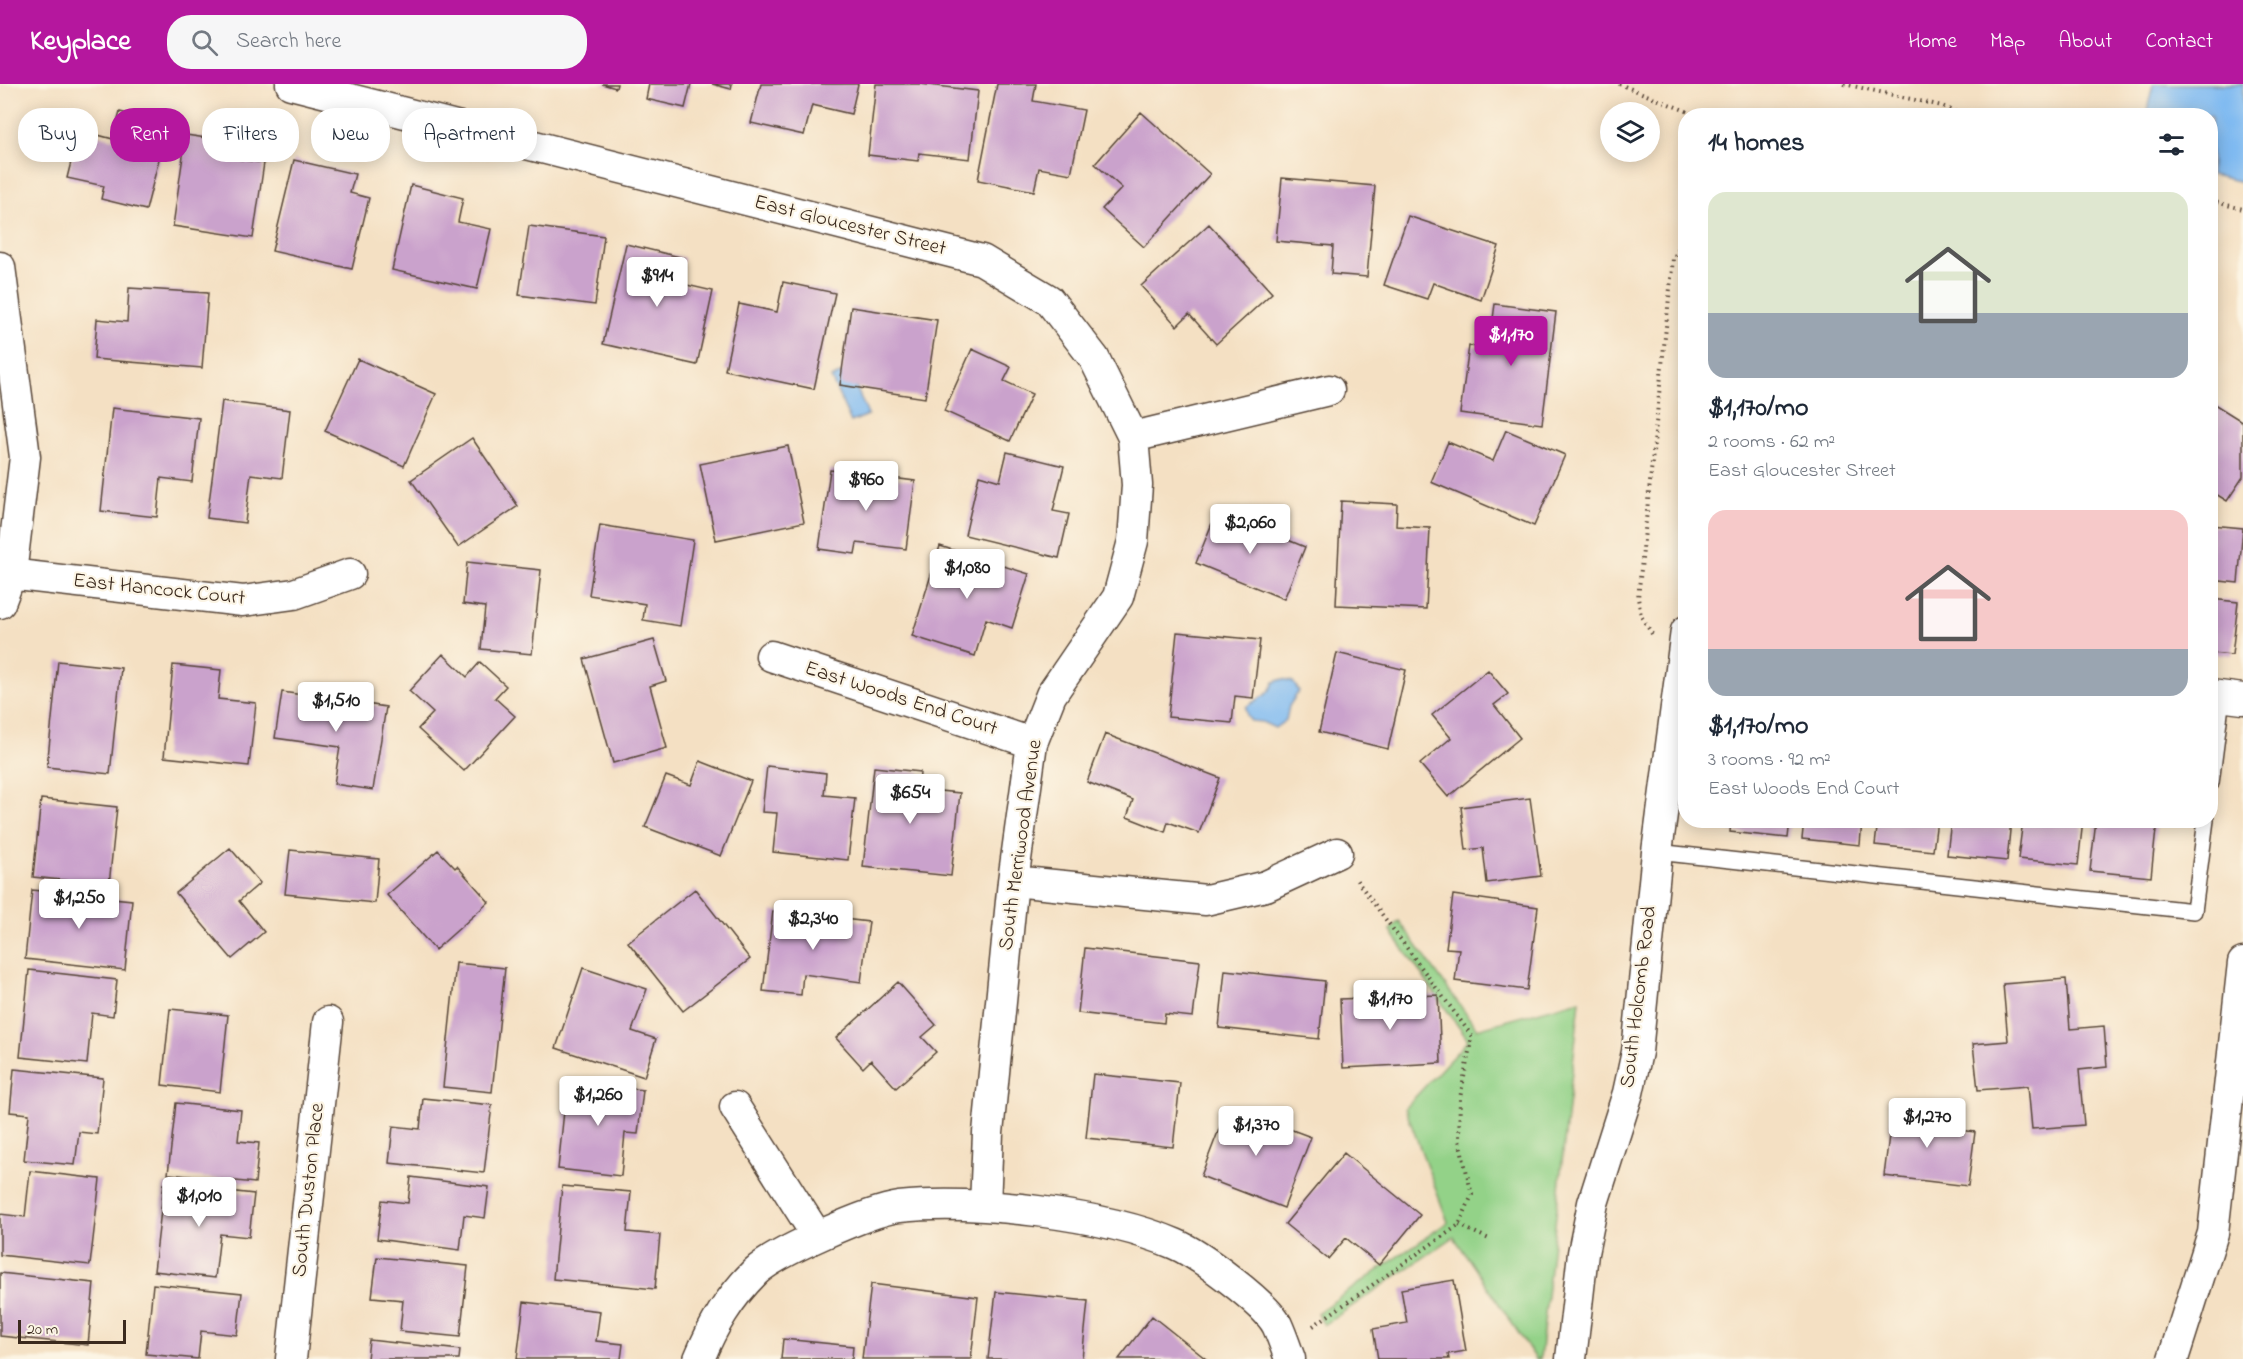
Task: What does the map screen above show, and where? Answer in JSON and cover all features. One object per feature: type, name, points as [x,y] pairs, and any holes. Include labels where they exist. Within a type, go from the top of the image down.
[{"type":"street","name":"East Gloucester Street","points":[[291,84],[982,260],[1049,300],[1094,357],[1133,437]]},
{"type":"street","points":[[0,267],[25,457],[0,603]]},
{"type":"street","points":[[1133,437],[1329,390]]},
{"type":"street","name":"South Merriwood Avenue","points":[[985,1206],[988,1133],[1013,881],[1032,743],[1051,695],[1118,597],[1133,541],[1137,485],[1133,437]]},
{"type":"street","name":"East Hancock Court","points":[[5,574],[243,601],[294,594],[350,574]]},
{"type":"street","name":"East Woods End Court","points":[[771,656],[1032,743]]},
{"type":"street","name":"South Holcomb Road","points":[[1571,1359],[1582,1253],[1593,1203],[1628,1093],[1637,1052],[1657,852],[1678,686]]},
{"type":"street","points":[[1013,881],[1206,900],[1266,886],[1337,853]]},
{"type":"street","points":[[2173,1359],[2213,1233],[2243,963]]},
{"type":"street","name":"South Duston Place","points":[[291,1359],[328,1022]]},
{"type":"street","points":[[735,1107],[817,1236]]},
{"type":"street","points":[[699,1359],[714,1322],[756,1271],[817,1236],[897,1207],[985,1206],[1110,1222],[1177,1244],[1230,1278],[1276,1323],[1288,1353]]},
{"type":"lane","points":[[2218,740],[2225,697]]},
{"type":"lane","points":[[1657,852],[2194,911],[2205,828]]},
{"type":"path","points":[[1619,84],[1679,108]]},
{"type":"path","points":[[1844,84],[1947,108]]},
{"type":"path","points":[[2218,203],[2243,209]]},
{"type":"path","points":[[1657,642],[1641,616],[1638,598],[1673,259],[1678,250]]},
{"type":"path","points":[[1288,1353],[1459,1225],[1472,1195],[1458,1140],[1460,1098],[1473,1036],[1337,853]]},
{"type":"path","points":[[1459,1225],[1489,1239]]},
{"type":"green space","points":[[1399,921],[1477,1029],[1580,1000],[1540,1359],[1536,1359],[1454,1237],[1324,1325],[1317,1313],[1448,1222],[1405,1108],[1468,1040],[1390,930]]},
{"type":"water","points":[[2153,84],[2243,84],[2243,182],[2218,177],[2218,108],[2148,108]]},
{"type":"water","points":[[849,370],[868,415],[851,422],[831,378]]},
{"type":"water","points":[[1283,679],[1293,682],[1299,691],[1289,706],[1286,720],[1275,728],[1262,722],[1251,721],[1247,716],[1246,707],[1265,695],[1274,682]]},
{"type":"building","points":[[602,84],[617,84],[616,88]]},
{"type":"building","points":[[649,84],[691,84],[685,108],[646,99]]},
{"type":"building","points":[[712,84],[732,84],[731,89]]},
{"type":"building","points":[[761,84],[858,84],[851,114],[812,105],[804,135],[751,123]]},
{"type":"building","points":[[876,84],[920,84],[978,91],[970,159],[919,153],[918,161],[868,155]]},
{"type":"building","points":[[997,84],[1036,84],[1033,101],[1084,110],[1071,174],[1039,168],[1034,191],[978,180]]},
{"type":"building","points":[[1141,112],[1210,174],[1144,247],[1102,209],[1122,188],[1095,164]]},
{"type":"building","points":[[98,135],[110,138],[110,162],[158,162],[146,210],[101,199],[104,186],[67,178],[71,162],[98,162]]},
{"type":"building","points":[[190,136],[202,137],[202,162],[264,163],[253,238],[173,226],[182,162],[190,162]]},
{"type":"building","points":[[299,161],[355,174],[350,193],[369,198],[352,269],[272,251],[294,162]]},
{"type":"building","points":[[1282,178],[1375,186],[1367,277],[1331,274],[1333,246],[1276,241]]},
{"type":"building","points":[[411,185],[463,198],[458,222],[491,229],[477,289],[392,270]]},
{"type":"building","points":[[1408,216],[1499,246],[1481,300],[1433,283],[1427,299],[1384,285]]},
{"type":"building","points":[[1209,224],[1272,293],[1216,344],[1189,314],[1177,326],[1141,286]]},
{"type":"building","points":[[529,226],[604,236],[595,305],[519,295]]},
{"type":"building","points":[[626,244],[684,258],[678,283],[713,291],[697,365],[603,344]]},
{"type":"building","points":[[783,282],[835,293],[814,389],[725,370],[739,304],[777,312]]},
{"type":"building","points":[[129,288],[208,293],[202,368],[94,359],[97,319],[127,322]]},
{"type":"building","points":[[1495,304],[1556,312],[1542,424],[1460,413],[1469,346],[1489,348]]},
{"type":"building","points":[[851,307],[937,320],[925,398],[840,385]]},
{"type":"building","points":[[972,349],[1011,367],[1004,381],[1032,394],[1010,441],[944,411]]},
{"type":"building","points":[[358,359],[436,394],[404,466],[325,431]]},
{"type":"building","points":[[222,401],[290,410],[282,478],[251,474],[245,523],[207,518]]},
{"type":"building","points":[[2218,406],[2243,422],[2243,477],[2227,501],[2218,495]]},
{"type":"building","points":[[112,408],[199,418],[192,482],[161,478],[157,517],[101,511]]},
{"type":"building","points":[[1506,430],[1565,455],[1534,526],[1431,482],[1448,442],[1493,461]]},
{"type":"building","points":[[472,438],[518,506],[458,547],[411,480]]},
{"type":"building","points":[[788,446],[804,522],[716,540],[700,464]]},
{"type":"building","points":[[1007,452],[1064,466],[1053,511],[1069,514],[1059,558],[965,535],[979,475],[1000,481]]},
{"type":"building","points":[[830,470],[915,481],[906,549],[857,543],[855,554],[819,549]]},
{"type":"building","points":[[1341,501],[1397,504],[1396,526],[1430,528],[1426,609],[1336,605]]},
{"type":"building","points":[[1217,511],[1305,547],[1284,599],[1196,563]]},
{"type":"building","points":[[600,525],[693,540],[680,626],[643,620],[645,604],[589,595]]},
{"type":"building","points":[[2218,526],[2243,528],[2238,583],[2218,581]]},
{"type":"building","points":[[940,546],[1029,574],[1012,628],[986,619],[975,656],[912,636]]},
{"type":"building","points":[[467,562],[541,570],[532,654],[481,649],[485,607],[463,604]]},
{"type":"building","points":[[2218,600],[2238,602],[2232,655],[2218,654]]},
{"type":"building","points":[[1177,632],[1260,640],[1253,698],[1235,696],[1232,723],[1168,717]]},
{"type":"building","points":[[654,640],[666,681],[650,686],[667,748],[613,763],[584,659]]},
{"type":"building","points":[[1337,653],[1406,670],[1388,749],[1319,732]]},
{"type":"building","points":[[443,654],[467,677],[480,662],[506,686],[495,698],[515,716],[464,771],[418,729],[433,713],[409,691]]},
{"type":"building","points":[[58,661],[121,668],[110,774],[47,767]]},
{"type":"building","points":[[173,665],[221,670],[218,699],[256,703],[249,766],[164,757]]},
{"type":"building","points":[[1488,670],[1508,694],[1494,705],[1520,738],[1448,797],[1420,764],[1451,738],[1432,715]]},
{"type":"building","points":[[282,692],[386,707],[373,790],[334,784],[340,747],[275,738]]},
{"type":"building","points":[[1105,734],[1220,778],[1199,833],[1168,822],[1165,832],[1127,817],[1133,800],[1087,782]]},
{"type":"building","points":[[700,761],[751,781],[721,856],[645,827],[666,776],[691,785]]},
{"type":"building","points":[[767,766],[826,773],[824,795],[855,798],[848,860],[773,852],[777,813],[762,812]]},
{"type":"building","points":[[874,767],[920,772],[919,789],[960,793],[951,876],[863,867]]},
{"type":"building","points":[[1530,798],[1541,876],[1487,883],[1483,848],[1466,850],[1461,807]]},
{"type":"building","points":[[41,799],[117,807],[109,885],[33,877]]},
{"type":"building","points":[[1730,828],[1789,828],[1788,838],[1730,832]]},
{"type":"building","points":[[1803,828],[1861,828],[1860,845],[1802,839]]},
{"type":"building","points":[[1877,828],[1936,828],[1933,851],[1875,845]]},
{"type":"building","points":[[1950,828],[2010,828],[2007,861],[1947,855]]},
{"type":"building","points":[[2022,828],[2082,828],[2078,865],[2018,859]]},
{"type":"building","points":[[2095,828],[2156,828],[2151,877],[2090,871]]},
{"type":"building","points":[[230,848],[260,883],[239,901],[264,932],[232,959],[176,893]]},
{"type":"building","points":[[290,850],[379,859],[375,903],[285,894]]},
{"type":"building","points":[[438,850],[455,868],[457,866],[489,902],[435,950],[387,895]]},
{"type":"building","points":[[695,889],[750,959],[683,1011],[628,942]]},
{"type":"building","points":[[32,890],[132,900],[125,970],[25,959]]},
{"type":"building","points":[[1453,895],[1538,907],[1527,990],[1455,981],[1459,949],[1446,948]]},
{"type":"building","points":[[773,911],[869,922],[861,982],[803,974],[801,995],[763,991]]},
{"type":"building","points":[[1085,948],[1200,961],[1193,1017],[1165,1014],[1164,1023],[1078,1013]]},
{"type":"building","points":[[456,963],[505,968],[492,1092],[443,1087]]},
{"type":"building","points":[[583,968],[647,989],[632,1031],[656,1039],[644,1077],[556,1048]]},
{"type":"building","points":[[29,970],[117,980],[113,1016],[92,1013],[87,1064],[20,1057]]},
{"type":"building","points":[[1225,970],[1325,981],[1319,1039],[1219,1028]]},
{"type":"building","points":[[2066,979],[2070,1029],[2104,1026],[2107,1067],[2079,1070],[2084,1125],[2032,1129],[2028,1086],[1978,1090],[1973,1044],[2008,1041],[2003,984]]},
{"type":"building","points":[[898,982],[936,1025],[922,1037],[936,1052],[896,1088],[871,1060],[863,1068],[836,1038]]},
{"type":"building","points":[[1438,995],[1441,1063],[1343,1068],[1340,999]]},
{"type":"building","points":[[170,1009],[228,1015],[220,1092],[162,1085]]},
{"type":"building","points":[[14,1069],[103,1078],[97,1134],[79,1132],[75,1165],[24,1160],[29,1114],[10,1112]]},
{"type":"building","points":[[1093,1074],[1180,1083],[1173,1147],[1086,1138]]},
{"type":"building","points":[[567,1082],[643,1090],[638,1134],[625,1133],[621,1176],[558,1169]]},
{"type":"building","points":[[423,1098],[492,1105],[484,1173],[389,1163],[393,1126],[420,1129]]},
{"type":"building","points":[[176,1103],[241,1110],[238,1141],[259,1143],[255,1183],[168,1174]]},
{"type":"building","points":[[1893,1103],[1929,1107],[1927,1126],[1975,1132],[1968,1186],[1884,1176]]},
{"type":"building","points":[[1228,1106],[1311,1137],[1284,1208],[1201,1176]]},
{"type":"building","points":[[1344,1153],[1420,1215],[1379,1265],[1346,1238],[1328,1259],[1285,1224]]},
{"type":"building","points":[[30,1171],[100,1179],[90,1265],[0,1255],[0,1214],[25,1217]]},
{"type":"building","points":[[411,1177],[489,1187],[485,1218],[464,1215],[460,1250],[377,1239],[382,1200],[408,1203]]},
{"type":"building","points":[[164,1184],[254,1194],[249,1237],[220,1234],[215,1278],[154,1271]]},
{"type":"building","points":[[562,1186],[631,1192],[627,1232],[660,1235],[655,1289],[553,1279]]},
{"type":"building","points":[[377,1257],[468,1266],[460,1337],[400,1331],[403,1300],[372,1297]]},
{"type":"building","points":[[0,1273],[94,1283],[88,1345],[0,1336]]},
{"type":"building","points":[[1454,1280],[1466,1351],[1448,1354],[1449,1359],[1378,1359],[1373,1329],[1407,1323],[1401,1289]]},
{"type":"building","points":[[153,1284],[242,1293],[237,1335],[201,1331],[198,1359],[146,1354]]},
{"type":"building","points":[[871,1284],[978,1297],[971,1359],[862,1359]]},
{"type":"building","points":[[996,1292],[1088,1301],[1082,1359],[988,1359]]},
{"type":"building","points":[[524,1302],[600,1311],[596,1341],[623,1344],[621,1359],[517,1359]]},
{"type":"building","points":[[1152,1316],[1206,1359],[1119,1359]]},
{"type":"building","points":[[783,1339],[853,1346],[852,1359],[781,1359]]},
{"type":"building","points":[[369,1340],[460,1350],[459,1359],[367,1359]]}]
